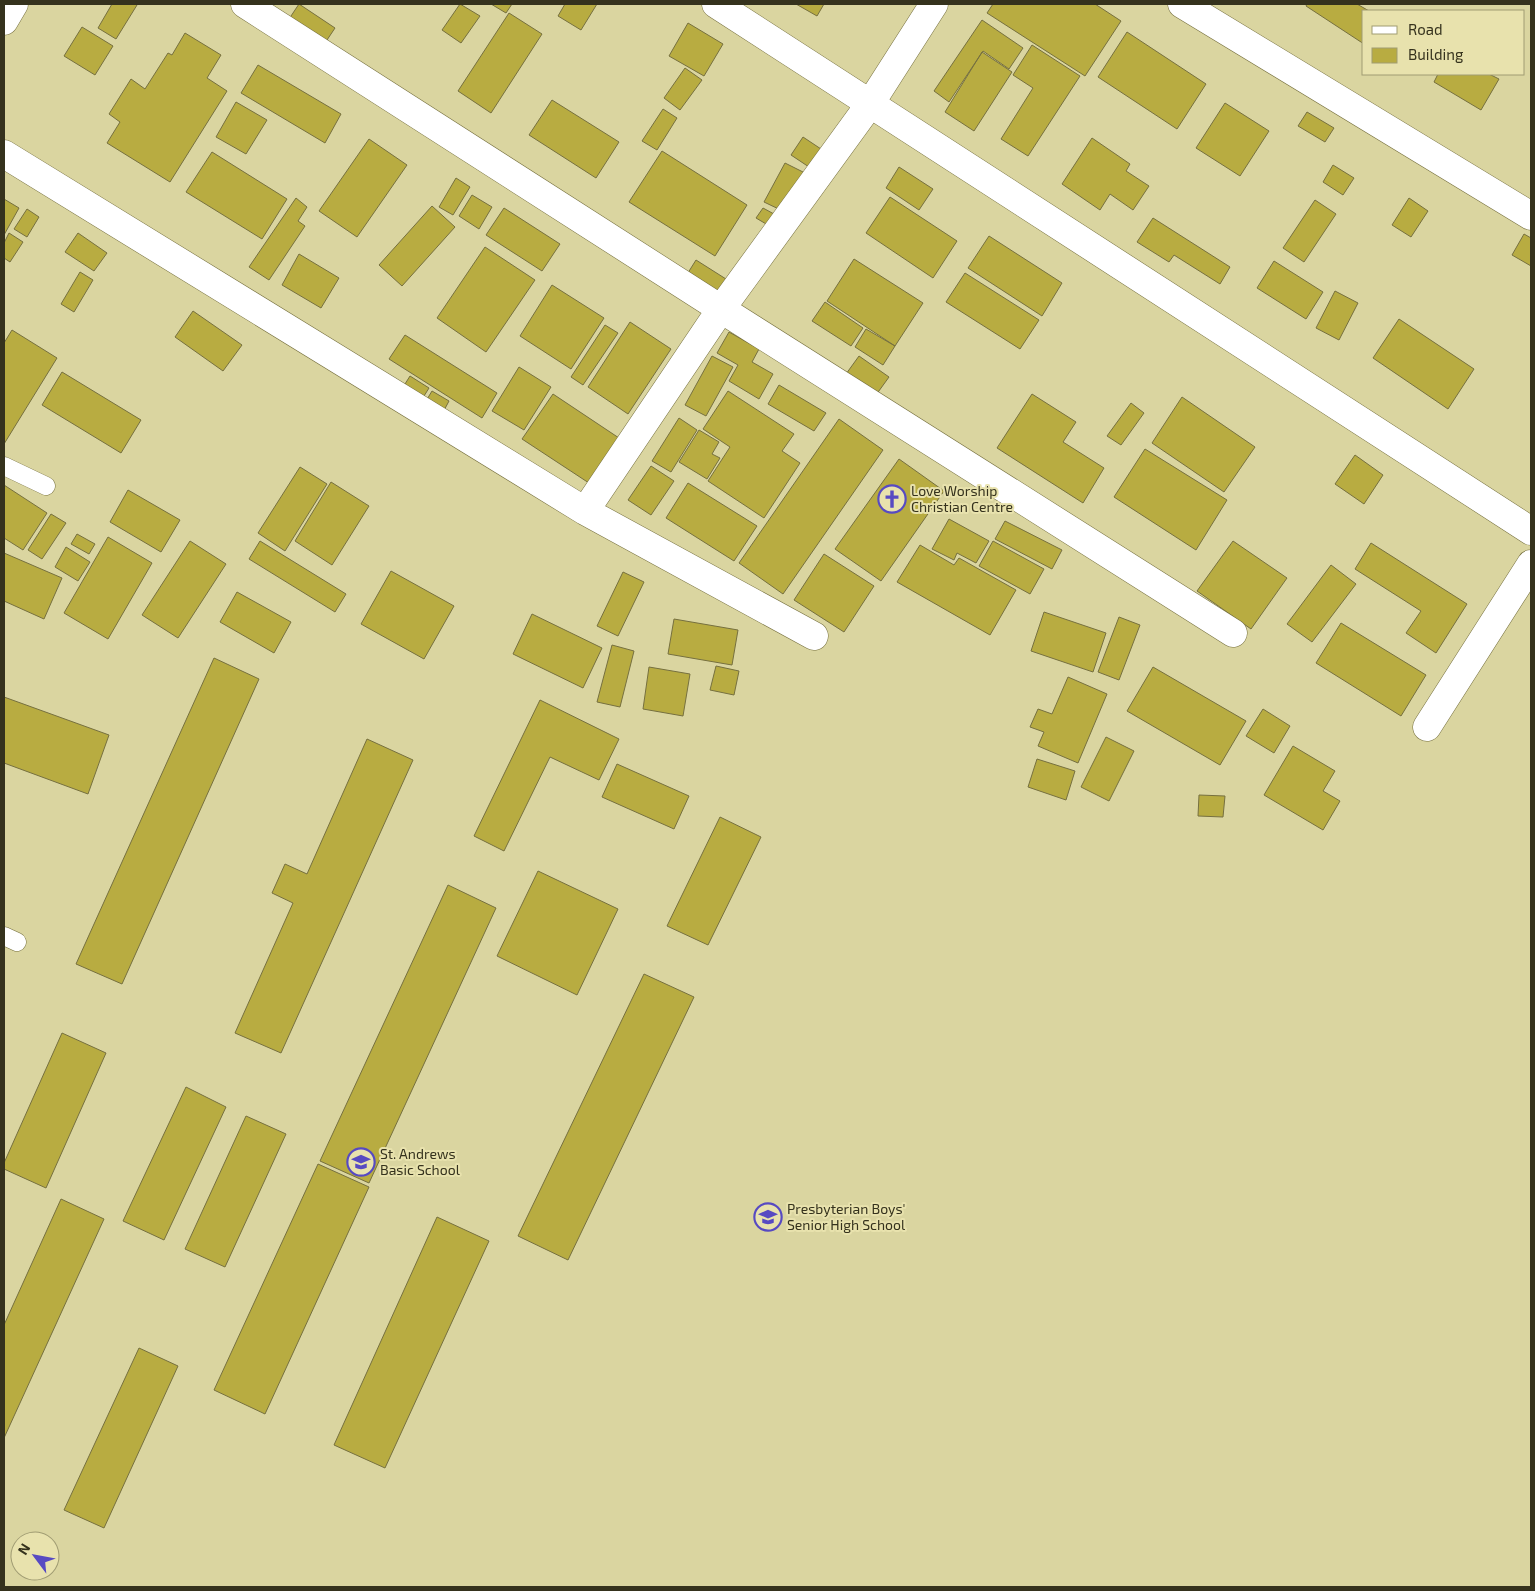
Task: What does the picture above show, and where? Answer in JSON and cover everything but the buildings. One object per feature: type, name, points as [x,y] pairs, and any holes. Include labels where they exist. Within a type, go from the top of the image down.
[{"type":"street","points":[[4,21],[14,4]]},
{"type":"street","points":[[245,4],[721,309],[1233,633]]},
{"type":"street","points":[[716,4],[1531,531]]},
{"type":"street","points":[[585,510],[721,309],[870,104],[934,4]]},
{"type":"street","points":[[1182,4],[1531,216]]},
{"type":"street","points":[[4,154],[585,510],[814,636]]},
{"type":"street","points":[[1427,727],[1531,564]]},
{"type":"lane","points":[[4,466],[46,486]]},
{"type":"place","name":"Love Worship Christian Centre","points":[[892,499]]},
{"type":"place","name":"St. Andrews Basic School","points":[[361,1162]]},
{"type":"place","name":"Presbyterian Boys' Senior High School","points":[[768,1217]]}]
